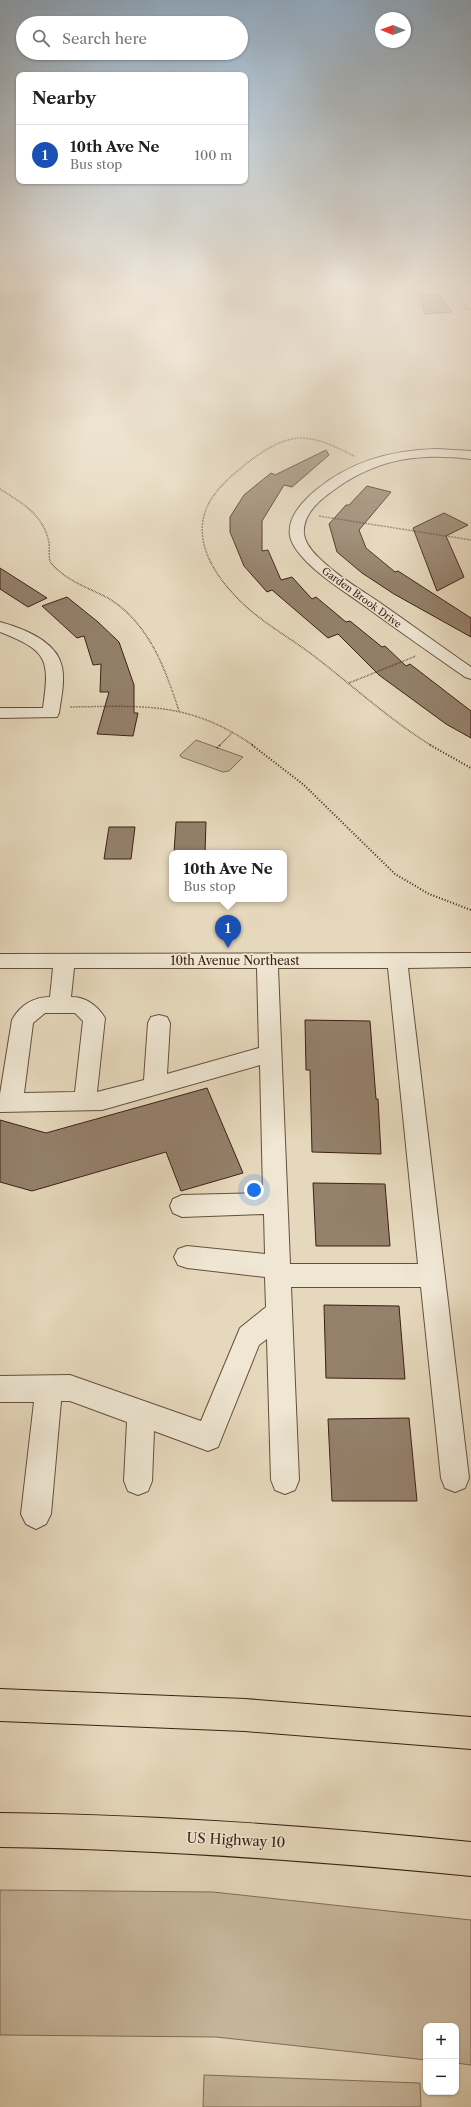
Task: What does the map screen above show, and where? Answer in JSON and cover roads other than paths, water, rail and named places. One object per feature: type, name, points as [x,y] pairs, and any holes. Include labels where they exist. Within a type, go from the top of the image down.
[{"type":"highway","points":[[0,1705],[244,1715],[471,1733]]},
{"type":"highway","name":"US Highway 10","points":[[0,1830],[71,1830],[341,1846],[471,1859]]},
{"type":"street","name":"Garden Brook Drive","points":[[471,455],[456,453],[417,454],[380,460],[358,468],[315,496],[302,512],[296,534],[307,554],[326,572],[471,674]]},
{"type":"street","points":[[0,627],[40,646],[52,661],[54,685],[51,713],[0,713]]},
{"type":"street","points":[[397,960],[455,1478]]},
{"type":"street","name":"10th Avenue Northeast","points":[[0,961],[471,960]]},
{"type":"street","points":[[267,961],[285,1480]]},
{"type":"street","points":[[60,1005],[64,962]]},
{"type":"street","points":[[85,1101],[94,1018],[80,1005],[40,1005],[23,1020],[6,1103],[102,1101],[270,1053]]},
{"type":"street","points":[[155,1086],[159,1023]]},
{"type":"street","points":[[182,1206],[276,1203]]},
{"type":"street","points":[[187,1257],[278,1271],[432,1275]]},
{"type":"street","points":[[0,1389],[70,1388],[208,1437],[249,1337],[280,1312]]},
{"type":"street","points":[[36,1514],[49,1388]]},
{"type":"street","points":[[138,1481],[141,1413]]},
{"type":"place","name":"10th Ave Ne","points":[[228,948]]}]
